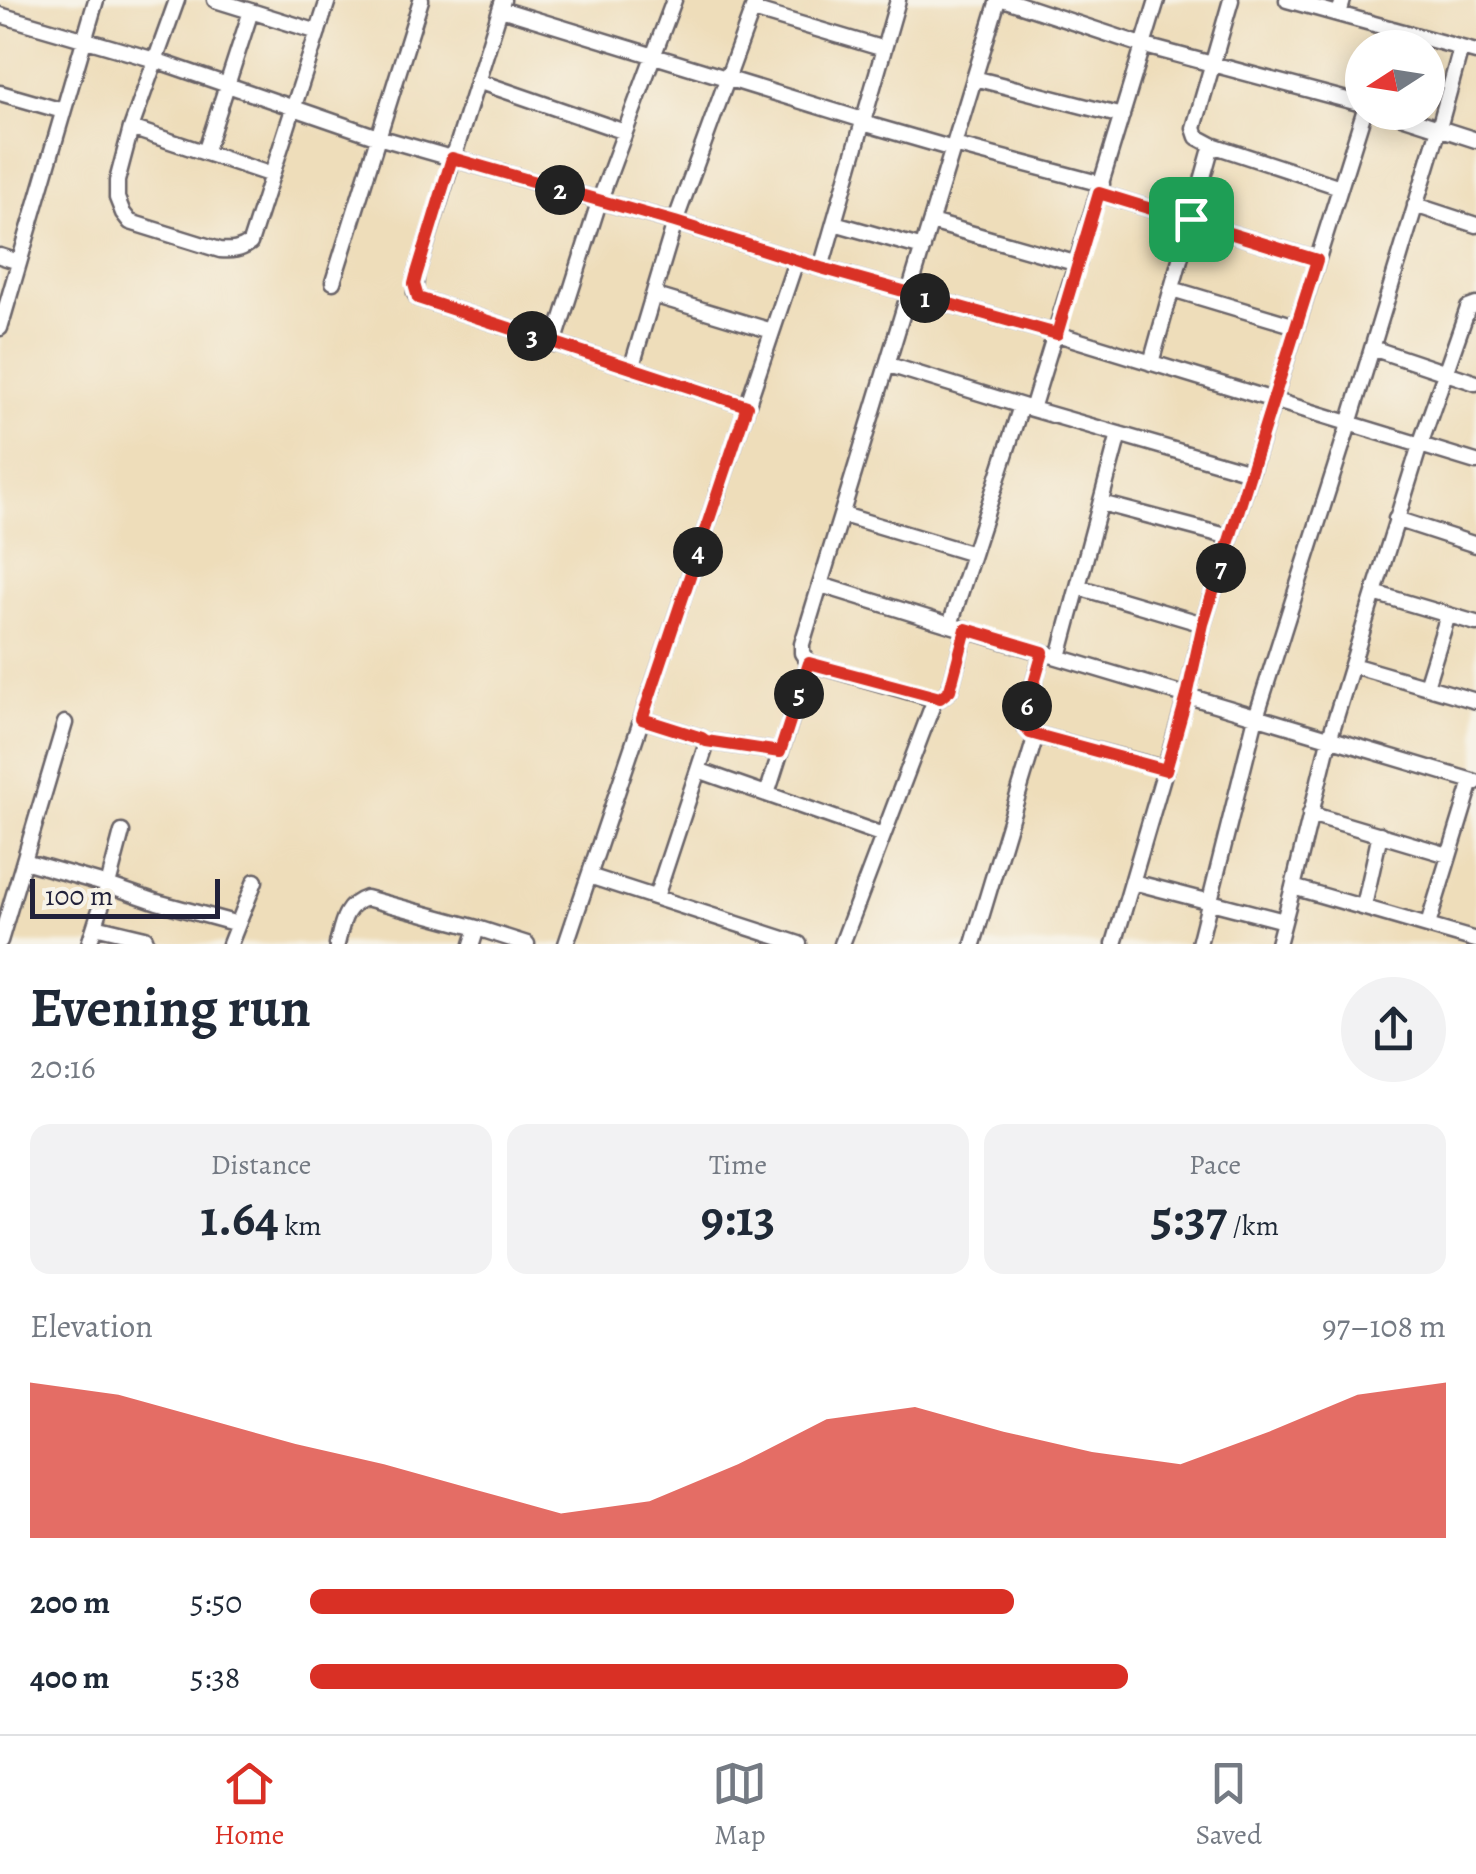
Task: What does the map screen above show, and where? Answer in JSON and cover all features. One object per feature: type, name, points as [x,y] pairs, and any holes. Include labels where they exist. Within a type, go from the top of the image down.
[{"type":"street","points":[[0,328],[96,0]]},
{"type":"street","points":[[176,0],[116,180],[117,198],[130,222],[230,251],[250,243],[328,0]]},
{"type":"street","points":[[216,0],[318,32]]},
{"type":"street","points":[[333,282],[420,0]]},
{"type":"street","points":[[554,344],[599,202],[674,0]]},
{"type":"street","points":[[821,268],[898,0]]},
{"type":"street","points":[[966,629],[950,690],[935,699],[809,663],[802,653],[998,0]]},
{"type":"street","points":[[1006,0],[1144,46],[1345,99]]},
{"type":"street","points":[[950,625],[1057,334],[1157,0]]},
{"type":"street","points":[[1231,0],[1194,128],[1197,138],[1340,187]]},
{"type":"street","points":[[1287,0],[1341,7],[1390,28],[1468,50],[1445,112]]},
{"type":"street","points":[[747,406],[418,298],[416,276],[502,5],[863,122],[1101,188],[1317,260]]},
{"type":"street","points":[[631,369],[675,222],[755,5],[884,49]]},
{"type":"street","points":[[204,152],[252,11]]},
{"type":"street","points":[[0,15],[155,60],[378,137],[1057,334],[1476,462]]},
{"type":"street","points":[[974,78],[1122,116]]},
{"type":"street","points":[[477,82],[624,132]]},
{"type":"street","points":[[0,93],[63,111]]},
{"type":"street","points":[[132,128],[272,176]]},
{"type":"street","points":[[1114,944],[1187,696],[1203,624],[1358,130]]},
{"type":"street","points":[[1199,944],[1256,717],[1438,130]]},
{"type":"street","points":[[1445,130],[1476,140]]},
{"type":"street","points":[[1151,364],[1212,145]]},
{"type":"street","points":[[1415,205],[1476,224]]},
{"type":"street","points":[[931,222],[1078,264]]},
{"type":"street","points":[[834,223],[924,248]]},
{"type":"street","points":[[0,256],[19,262]]},
{"type":"street","points":[[566,944],[796,260]]},
{"type":"street","points":[[1172,289],[1296,326]]},
{"type":"street","points":[[653,295],[772,332]]},
{"type":"street","points":[[1278,944],[1330,740],[1396,519],[1468,308],[1476,305]]},
{"type":"street","points":[[1372,348],[1476,383]]},
{"type":"street","points":[[888,365],[1250,472]]},
{"type":"street","points":[[1059,657],[1119,434]]},
{"type":"street","points":[[1101,503],[1230,538]]},
{"type":"street","points":[[842,515],[973,554]]},
{"type":"street","points":[[1396,519],[1476,545]]},
{"type":"street","points":[[821,585],[1474,782],[1428,925]]},
{"type":"street","points":[[1078,587],[1203,624]]},
{"type":"street","points":[[1374,594],[1476,623]]},
{"type":"street","points":[[1426,686],[1448,615]]},
{"type":"street","points":[[1043,652],[1024,718],[1030,733],[1166,770]]},
{"type":"street","points":[[768,794],[809,663]]},
{"type":"street","points":[[1352,665],[1476,700]]},
{"type":"street","points":[[842,944],[935,699]]},
{"type":"street","points":[[642,719],[706,741],[780,752]]},
{"type":"street","points":[[0,941],[66,722]]},
{"type":"street","points":[[973,944],[1036,735]]},
{"type":"street","points":[[656,897],[706,741]]},
{"type":"street","points":[[698,770],[883,835]]},
{"type":"street","points":[[1310,814],[1448,855]]},
{"type":"street","points":[[89,944],[122,832]]},
{"type":"street","points":[[1364,906],[1380,834]]},
{"type":"street","points":[[24,860],[238,924]]},
{"type":"street","points":[[589,876],[799,944]]},
{"type":"street","points":[[230,944],[255,881]]},
{"type":"street","points":[[1133,882],[1284,921]]},
{"type":"street","points":[[1293,887],[1428,925],[1444,938],[1476,940]]},
{"type":"street","points":[[338,944],[344,916],[366,898],[527,944]]},
{"type":"street","points":[[95,926],[145,938],[147,944]]},
{"type":"street","points":[[472,944],[477,928]]},
{"type":"route","points":[[452,158],[1057,334],[1099,193],[1191,219],[1317,260],[1203,624],[1166,770],[1030,733],[1024,718],[1043,652],[966,629],[950,690],[940,698],[809,663],[780,752],[706,741],[642,719],[747,406],[423,302],[414,284],[452,158]]}]
